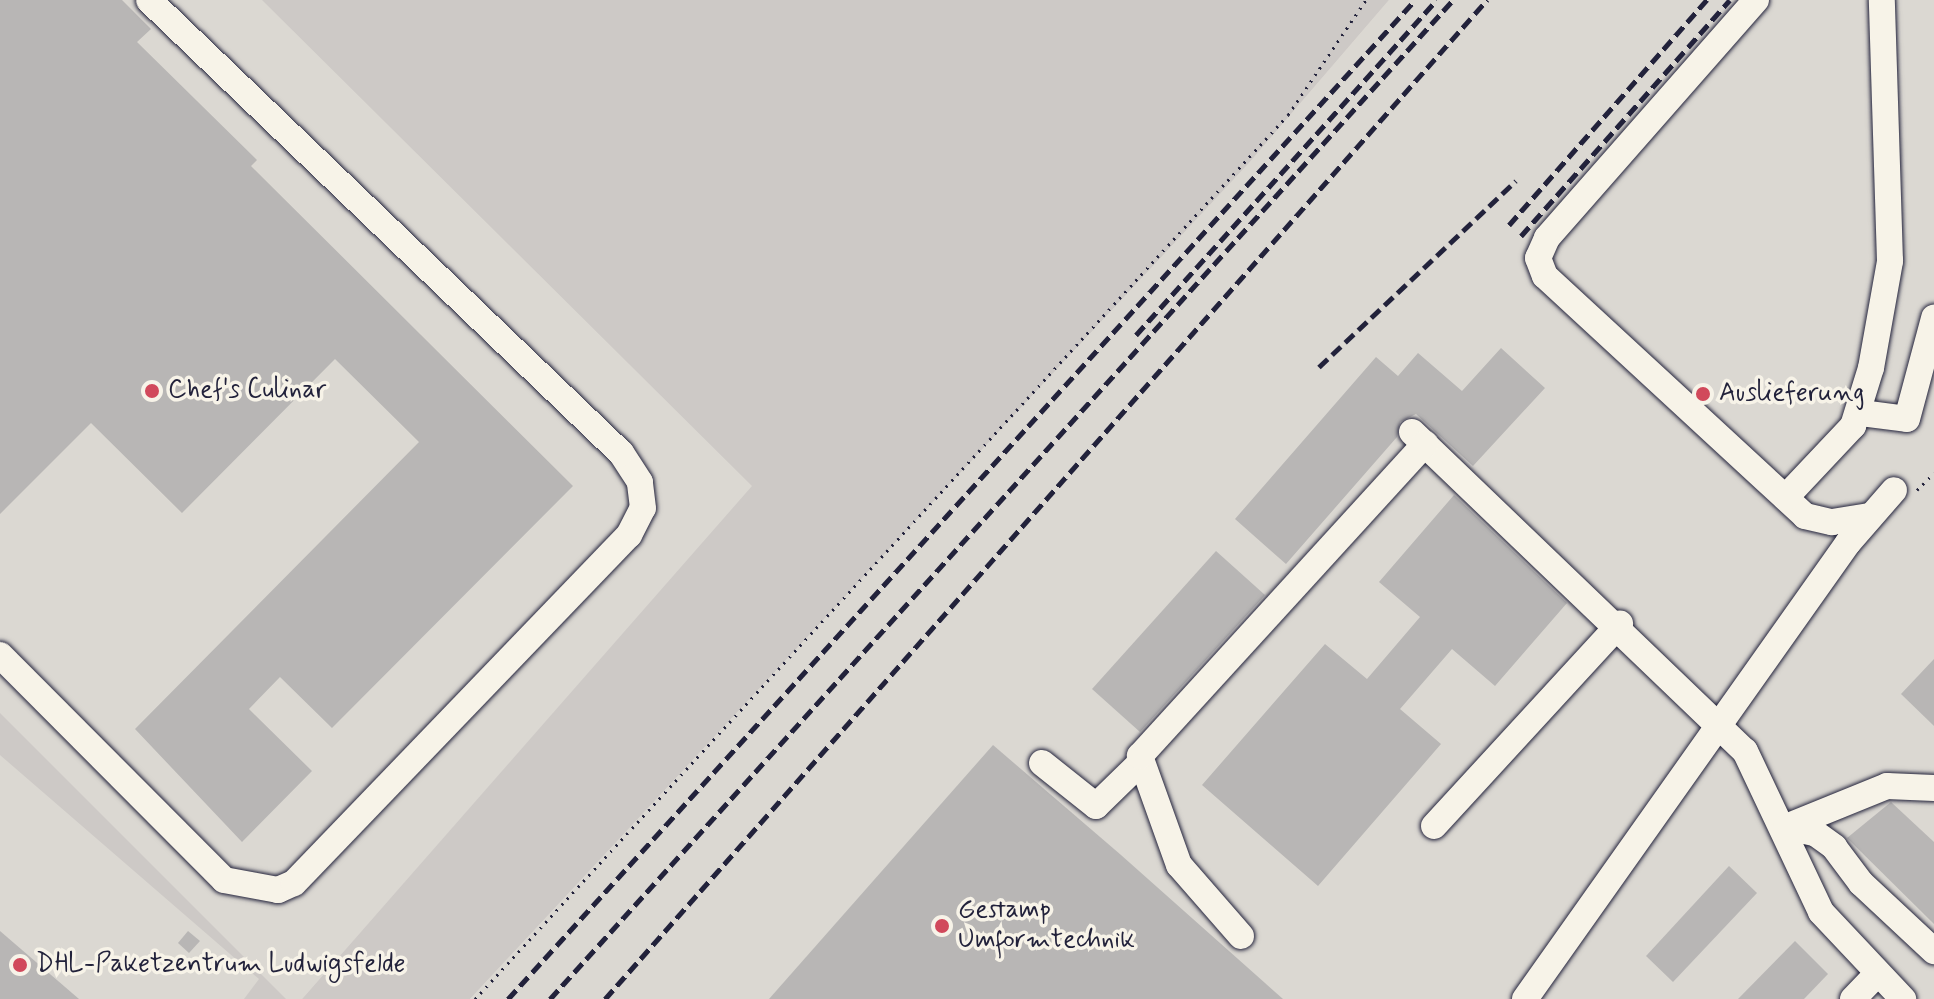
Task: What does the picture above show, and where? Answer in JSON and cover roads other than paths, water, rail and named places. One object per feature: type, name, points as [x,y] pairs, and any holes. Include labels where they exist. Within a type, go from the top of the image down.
[{"type":"lane","points":[[0,655],[224,880],[278,890],[294,883],[629,535],[643,508],[640,482],[621,453],[149,0]]},
{"type":"lane","points":[[1756,0],[1547,238],[1538,258],[1545,276],[1805,516],[1832,522],[1871,516]]},
{"type":"lane","points":[[1786,497],[1861,413],[1890,261],[1882,0]]},
{"type":"lane","points":[[1861,413],[1907,419],[1934,318]]},
{"type":"lane","points":[[1042,763],[1096,806],[1140,763],[1144,750],[1419,438],[1620,624],[1718,728],[1745,751],[1786,827],[1821,912],[1903,999]]},
{"type":"lane","points":[[1525,999],[1871,516],[1902,494]]},
{"type":"lane","points":[[1434,826],[1620,624]]},
{"type":"lane","points":[[1140,763],[1179,865],[1241,936]]},
{"type":"lane","points":[[1786,827],[1887,786],[1934,788]]},
{"type":"lane","points":[[1786,827],[1815,833],[1834,847],[1861,883],[1934,951]]},
{"type":"lane","points":[[1853,999],[1877,974]]},
{"type":"railway","points":[[508,999],[1415,0]]},
{"type":"railway","points":[[1136,335],[1437,0]]},
{"type":"railway","points":[[550,999],[1453,0]]},
{"type":"railway","points":[[605,999],[1487,0]]},
{"type":"railway","points":[[1509,225],[1707,0]]},
{"type":"railway","points":[[1521,236],[1730,0]]},
{"type":"railway","points":[[1319,367],[1516,181]]},
{"type":"place","name":"Chef's Culinar","points":[[152,391]]},
{"type":"place","name":"Auslieferung","points":[[1703,394]]},
{"type":"place","name":"Gestamp Umformtechnik","points":[[942,926]]},
{"type":"place","name":"DHL-Paketzentrum Ludwigsfelde","points":[[20,965]]}]
